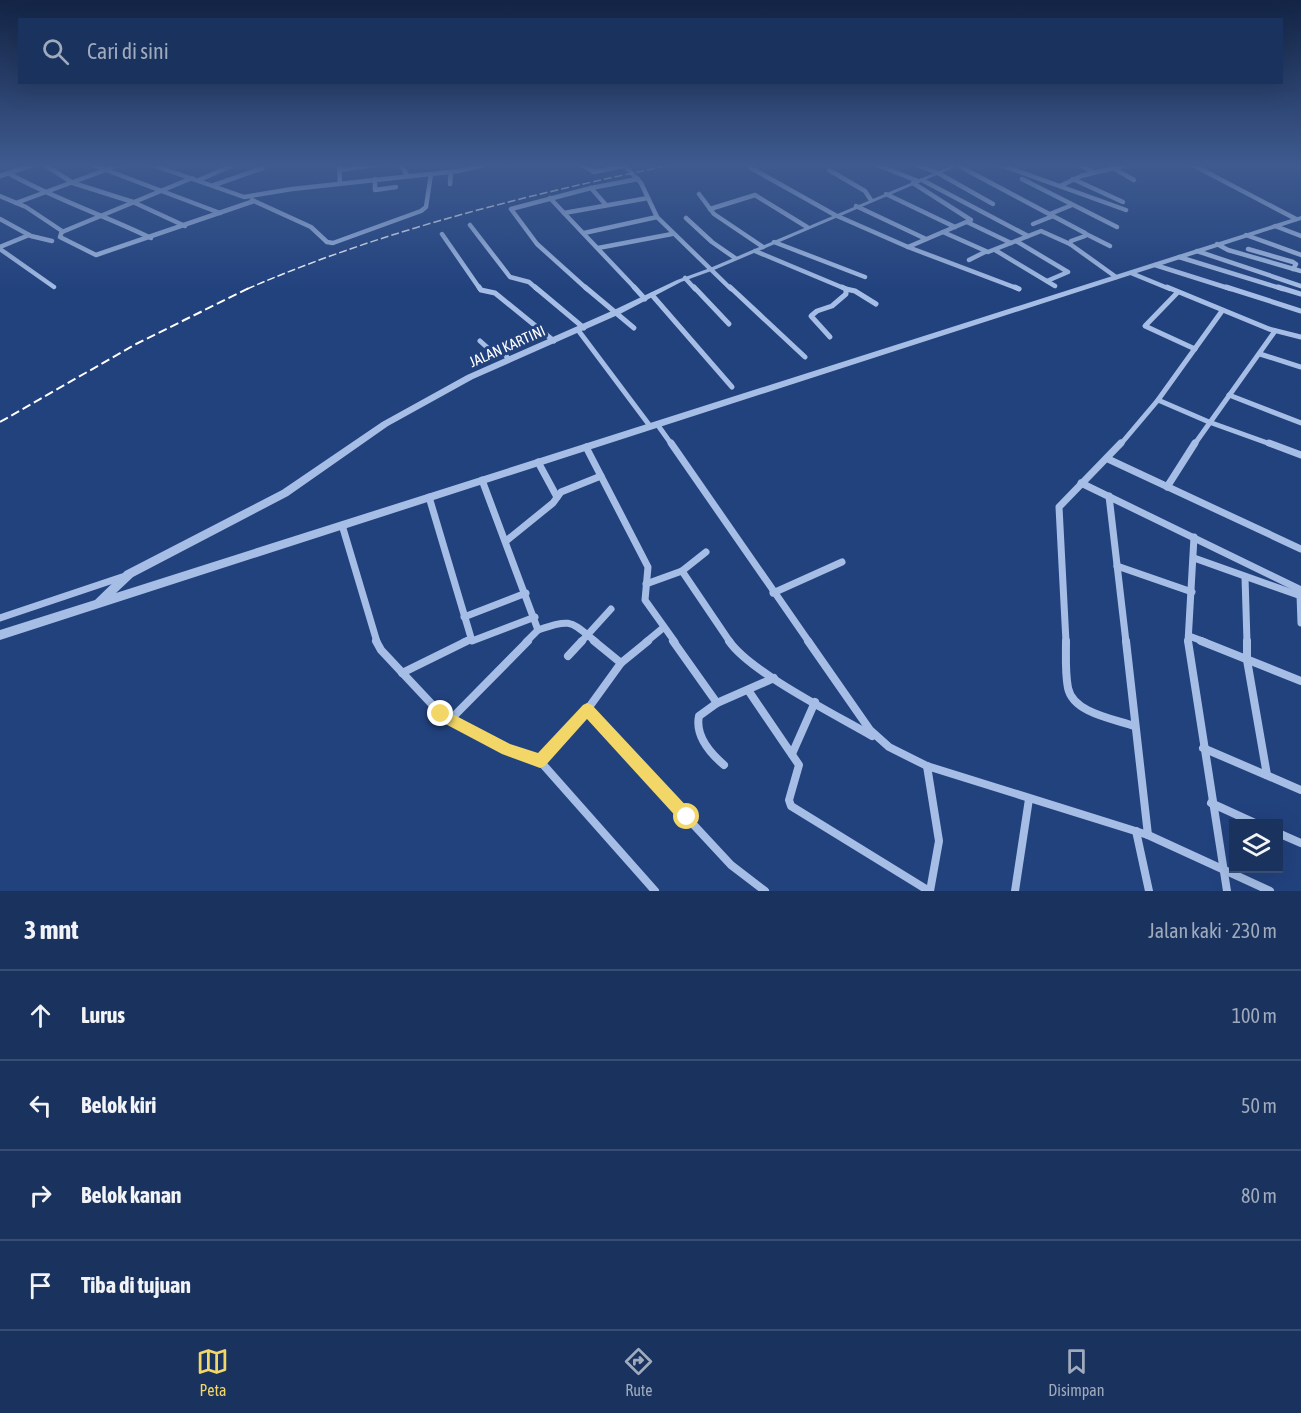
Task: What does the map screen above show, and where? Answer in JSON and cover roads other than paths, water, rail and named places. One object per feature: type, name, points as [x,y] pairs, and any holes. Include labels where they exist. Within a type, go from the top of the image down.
[{"type":"street","points":[[22,207],[62,232]]},
{"type":"street","points":[[81,207],[104,215],[151,238]]},
{"type":"street","points":[[123,207],[62,232],[58,236],[96,255],[239,207]]},
{"type":"street","points":[[143,207],[185,226]]},
{"type":"street","points":[[205,207],[221,213]]},
{"type":"street","points":[[266,207],[311,227],[327,242],[333,243],[421,211],[426,207]]},
{"type":"street","points":[[520,207],[511,209],[518,222],[565,273],[617,312],[634,328]]},
{"type":"street","points":[[558,207],[649,297],[732,387]]},
{"type":"street","points":[[564,213],[598,207]]},
{"type":"street","points":[[652,207],[657,217],[672,234],[805,357]]},
{"type":"street","points":[[708,207],[763,247]]},
{"type":"street","points":[[710,209],[718,207]]},
{"type":"street","points":[[774,207],[807,227]]},
{"type":"street","points":[[820,207],[909,247],[1019,289]]},
{"type":"street","name":"JALAN KARTINI","points":[[97,603],[123,577],[285,493],[384,424],[470,377],[581,329],[686,278],[712,269],[855,207]]},
{"type":"street","points":[[857,207],[926,239]]},
{"type":"street","points":[[912,207],[955,227]]},
{"type":"street","points":[[909,247],[971,220],[952,207]]},
{"type":"street","points":[[968,207],[1028,236]]},
{"type":"street","points":[[1035,207],[1110,246]]},
{"type":"street","points":[[1033,224],[1069,207]]},
{"type":"street","points":[[1075,207],[1117,227]]},
{"type":"street","points":[[1117,207],[1126,210]]},
{"type":"street","points":[[1276,207],[1299,218]]},
{"type":"street","points":[[584,233],[657,217]]},
{"type":"street","points":[[686,218],[712,242],[735,258]]},
{"type":"street","points":[[0,635],[1299,218]]},
{"type":"street","points":[[0,219],[29,235],[52,241]]},
{"type":"street","points":[[967,222],[1013,242],[1068,272],[1047,281]]},
{"type":"street","points":[[470,225],[510,277],[529,282],[581,329],[654,425],[870,730],[880,740]]},
{"type":"street","points":[[1275,226],[1301,236]]},
{"type":"street","points":[[969,260],[1044,231],[1070,244],[1116,277]]},
{"type":"street","points":[[944,232],[985,252]]},
{"type":"street","points":[[441,234],[481,290],[495,293],[554,340]]},
{"type":"street","points":[[598,248],[672,234]]},
{"type":"street","points":[[1070,244],[1086,234]]},
{"type":"street","points":[[0,248],[29,235]]},
{"type":"street","points":[[1246,235],[1301,255]]},
{"type":"street","points":[[774,242],[865,277]]},
{"type":"street","points":[[1217,244],[1228,250],[1301,271]]},
{"type":"street","points":[[0,248],[54,287]]},
{"type":"street","points":[[1248,249],[1293,262],[1296,264],[1293,268]]},
{"type":"street","points":[[995,250],[1055,286]]},
{"type":"street","points":[[754,251],[855,291],[876,304]]},
{"type":"street","points":[[1197,251],[1301,286]]},
{"type":"street","points":[[1179,257],[1199,265],[1301,294]]},
{"type":"street","points":[[1155,265],[1301,311]]},
{"type":"street","points":[[1131,273],[1275,331],[1301,337]]},
{"type":"street","points":[[686,278],[729,324]]},
{"type":"street","points":[[830,337],[811,316],[837,302],[846,294],[846,289]]},
{"type":"street","points":[[1177,293],[1145,326],[1195,349]]},
{"type":"street","points":[[1134,726],[1078,705],[1068,689],[1059,507],[1108,459],[1158,400],[1222,311]]},
{"type":"street","points":[[1167,487],[1209,422],[1275,331]]},
{"type":"street","points":[[480,341],[490,350],[502,350],[508,360]]},
{"type":"street","points":[[1260,354],[1301,368]]},
{"type":"street","points":[[1229,395],[1301,423]]},
{"type":"street","points":[[1158,400],[1209,422],[1301,455]]},
{"type":"street","points":[[586,447],[647,563],[645,600],[717,703]]},
{"type":"street","points":[[1108,459],[1301,549]]},
{"type":"street","points":[[538,462],[557,497]]},
{"type":"street","points":[[506,542],[564,490],[601,476]]},
{"type":"street","points":[[482,480],[538,630]]},
{"type":"street","points":[[1081,483],[1194,537],[1301,594]]},
{"type":"street","points":[[1109,496],[1148,835]]},
{"type":"street","points":[[429,497],[471,639]]},
{"type":"street","points":[[342,525],[373,636],[381,650],[433,708],[450,720],[507,749],[540,761],[655,891]]},
{"type":"street","points":[[1194,537],[1188,648],[1211,803],[1227,891]]},
{"type":"street","points":[[646,584],[682,571],[706,552]]},
{"type":"street","points":[[1194,558],[1301,594]]},
{"type":"street","points":[[773,593],[842,562]]},
{"type":"street","points":[[1117,566],[1192,592]]},
{"type":"street","points":[[682,571],[736,651],[774,678],[880,740],[896,752],[927,766],[1148,835],[1270,891]]},
{"type":"street","points":[[0,618],[123,577]]},
{"type":"street","points":[[1245,577],[1247,660],[1267,775]]},
{"type":"street","points":[[464,617],[526,593]]},
{"type":"street","points":[[1301,594],[1301,623]]},
{"type":"street","points":[[568,656],[611,609]]},
{"type":"street","points":[[402,673],[471,639],[472,641],[535,617]]},
{"type":"street","points":[[450,720],[538,630],[569,622],[621,663]]},
{"type":"street","points":[[540,761],[587,710],[621,663],[663,628]]},
{"type":"street","points":[[1189,636],[1301,681]]},
{"type":"street","points":[[724,765],[714,758],[696,723],[702,712],[774,678]]},
{"type":"street","points":[[747,690],[792,754],[799,768],[789,800],[791,806],[930,891],[939,841],[927,766]]},
{"type":"street","points":[[792,754],[815,702]]},
{"type":"street","points":[[587,710],[731,866],[765,891]]},
{"type":"street","points":[[1203,748],[1301,790]]},
{"type":"street","points":[[1015,891],[1029,799]]},
{"type":"street","points":[[1211,803],[1246,819]]},
{"type":"street","points":[[1136,831],[1149,891]]},
{"type":"street","points":[[1283,835],[1301,843]]},
{"type":"railway","points":[[247,289],[350,249],[492,207]]},
{"type":"railway","points":[[0,422],[136,344],[251,287]]}]
